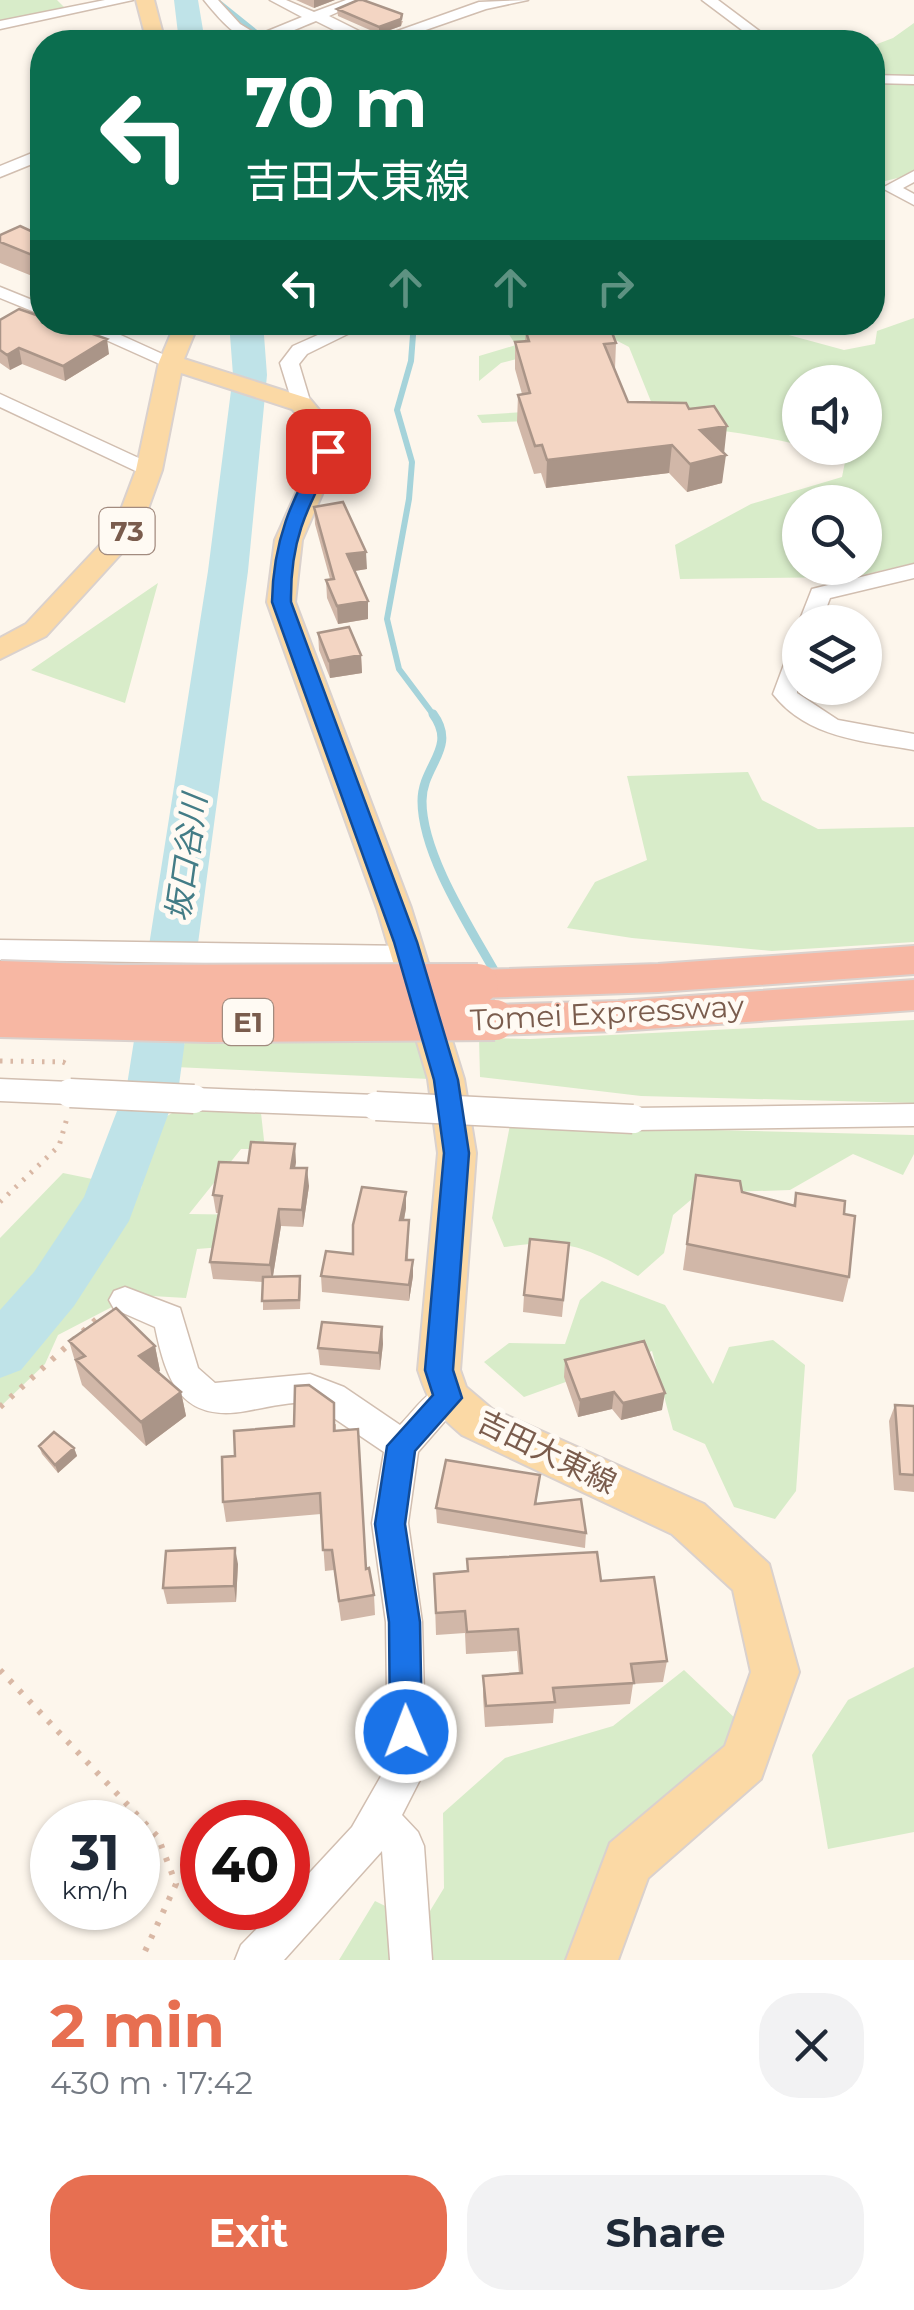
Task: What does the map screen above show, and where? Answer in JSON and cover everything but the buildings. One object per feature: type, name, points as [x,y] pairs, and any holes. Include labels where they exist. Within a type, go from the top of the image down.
[{"type":"highway","name":"Tomei Expressway","points":[[0,981],[487,1002],[658,978],[914,960]]},
{"type":"highway","name":"Tomei Expressway","points":[[0,1017],[209,1022],[487,1002],[914,995]]},
{"type":"main road","points":[[145,0],[153,30]]},
{"type":"main road","name":"73","points":[[0,650],[36,630],[126,534],[181,365],[186,335]]},
{"type":"main road","points":[[181,365],[295,401]]},
{"type":"main road","name":"吉田大東線","points":[[295,401],[318,423],[328,451],[291,524],[282,567],[282,602],[407,949],[446,1080],[457,1153],[439,1370],[448,1398],[478,1422],[688,1518],[753,1579],[775,1672],[744,1762],[628,1861],[592,1960]]},
{"type":"street","points":[[0,25],[126,0]]},
{"type":"street","points":[[210,0],[242,30]]},
{"type":"street","points":[[277,0],[345,30]]},
{"type":"street","points":[[282,30],[358,0]]},
{"type":"street","points":[[419,30],[484,5],[521,0]]},
{"type":"street","points":[[709,0],[750,30]]},
{"type":"street","points":[[885,79],[914,80]]},
{"type":"street","points":[[0,172],[30,159]]},
{"type":"street","points":[[914,176],[890,188],[914,200]]},
{"type":"street","points":[[0,292],[30,305]]},
{"type":"street","points":[[106,335],[181,365]]},
{"type":"street","points":[[295,401],[289,363],[300,350],[334,335]]},
{"type":"street","points":[[0,400],[149,470]]},
{"type":"street","points":[[816,605],[820,594],[914,571]]},
{"type":"street","points":[[796,705],[824,726],[914,742]]},
{"type":"street","points":[[0,939],[224,956],[407,949]]},
{"type":"street","points":[[0,950],[265,943],[407,949]]},
{"type":"street","points":[[0,1090],[634,1119],[914,1116]]},
{"type":"street","points":[[125,1300],[169,1318],[186,1379],[208,1395],[231,1401],[291,1386],[315,1389],[402,1446]]},
{"type":"street","points":[[256,1960],[366,1840],[407,1768],[404,1622],[390,1524],[402,1446],[448,1398]]},
{"type":"street","points":[[378,1819],[404,1846],[410,1960]]},
{"type":"path","points":[[0,1407],[85,1326],[125,1300]]},
{"type":"path","points":[[0,1670],[158,1838],[176,1884],[141,1960]]},
{"type":"green space","points":[[0,0],[57,0],[68,11],[0,21]]},
{"type":"green space","points":[[914,23],[914,174],[885,181],[885,41]]},
{"type":"green space","points":[[914,318],[914,563],[882,570],[882,485],[815,485],[842,477],[844,465],[882,465],[882,365],[782,365],[782,441],[682,426],[602,421],[482,423],[477,415],[652,404],[629,347],[610,337],[501,363],[479,381],[479,356],[516,345],[509,335],[789,335],[844,350],[875,344],[876,335],[885,335],[885,328]]},
{"type":"green space","points":[[782,495],[782,578],[680,579],[675,545],[751,504]]},
{"type":"green space","points":[[158,583],[125,703],[31,670]]},
{"type":"green space","points":[[748,772],[762,800],[818,829],[914,827],[914,942],[772,951],[567,928],[595,882],[647,860],[627,776]]},
{"type":"green space","points":[[914,1020],[914,1103],[641,1096],[480,1077],[479,1038],[530,1039]]},
{"type":"green space","points":[[434,1039],[429,1079],[175,1067],[186,1040]]},
{"type":"green space","points":[[177,1110],[261,1113],[265,1149],[241,1149],[189,1214],[255,1215],[260,1244],[197,1249],[186,1298],[135,1295],[58,1335],[45,1364],[0,1407],[0,1238],[63,1173],[141,1189],[149,1127]]},
{"type":"green space","points":[[510,1125],[914,1135],[914,1154],[903,1175],[853,1154],[790,1190],[699,1193],[673,1215],[664,1253],[638,1276],[574,1247],[504,1247],[492,1218]]},
{"type":"green space","points":[[602,1281],[665,1305],[713,1384],[729,1347],[773,1340],[805,1365],[796,1491],[775,1519],[734,1507],[705,1444],[673,1430],[652,1351],[524,1397],[484,1362],[509,1343],[565,1344],[580,1300]]},
{"type":"green space","points":[[914,1667],[914,1832],[828,1849],[812,1755],[848,1700]]},
{"type":"green space","points":[[684,1670],[738,1721],[714,1767],[593,1960],[339,1960],[375,1901],[422,1924],[444,1888],[443,1813],[505,1758],[613,1726]]},
{"type":"waterway","name":"坂口谷川","points":[[186,0],[190,30]]},
{"type":"waterway","points":[[216,0],[253,30]]},
{"type":"waterway","name":"坂口谷川","points":[[0,1352],[54,1289],[109,1205],[153,1085],[228,571],[250,375],[247,335]]},
{"type":"waterway","points":[[413,335],[411,361],[397,410],[412,462],[409,499],[387,619],[399,669],[434,716]]},
{"type":"waterway","points":[[434,716],[442,737],[423,788],[424,822],[438,866],[495,972]]},
{"type":"route","points":[[328,451],[291,524],[282,567],[282,602],[406,942],[446,1080],[457,1153],[439,1370],[448,1398],[402,1446],[390,1524],[404,1622],[406,1732]]}]
